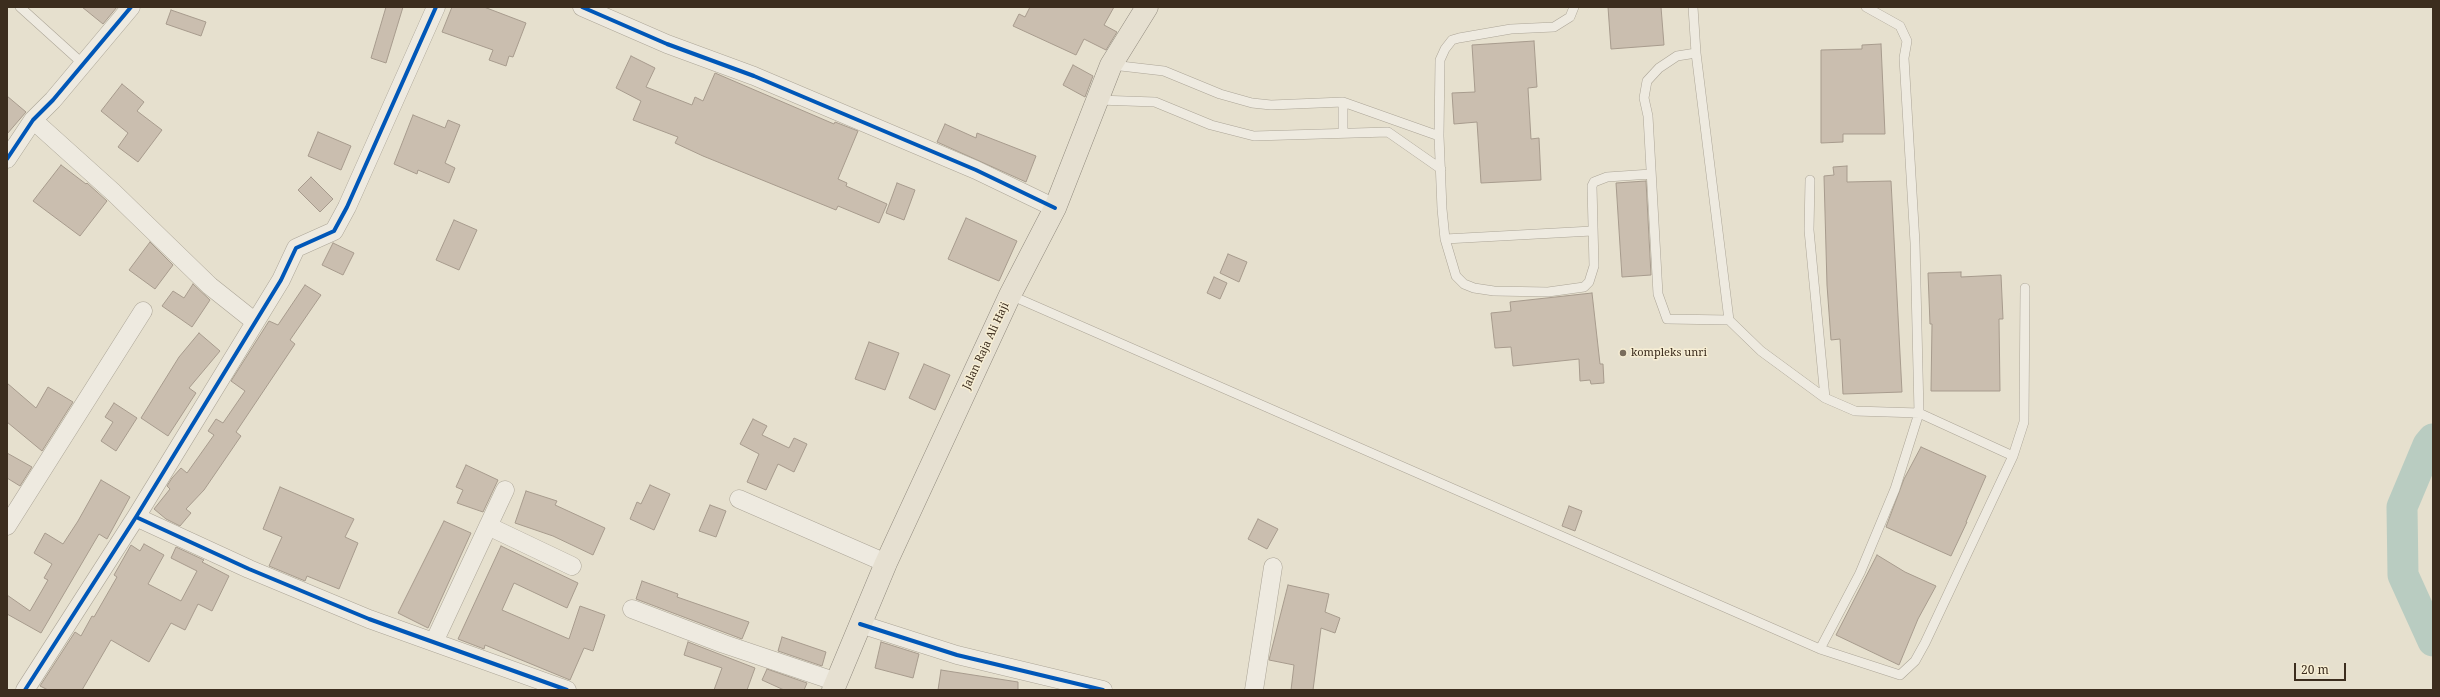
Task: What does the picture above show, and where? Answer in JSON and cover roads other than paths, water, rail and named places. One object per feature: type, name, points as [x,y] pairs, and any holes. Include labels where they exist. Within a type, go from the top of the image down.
[{"type":"main road","name":"Jalan Raja Ali Haji","points":[[835,686],[886,563],[1010,295],[1055,208],[1096,100],[1111,65],[1147,7]]},
{"type":"street","points":[[7,159],[33,120],[53,100],[131,7]]},
{"type":"street","points":[[25,690],[136,517],[254,321],[281,280],[296,248],[334,231],[347,207],[436,7]]},
{"type":"street","points":[[582,7],[667,44],[775,85],[976,170],[1055,208]]},
{"type":"street","points":[[33,120],[113,192],[210,286],[254,321]]},
{"type":"street","points":[[7,526],[143,311]]},
{"type":"street","points":[[434,642],[505,490]]},
{"type":"street","points":[[739,499],[886,563]]},
{"type":"street","points":[[136,517],[249,570],[368,619],[567,690]]},
{"type":"street","points":[[488,526],[572,566]]},
{"type":"street","points":[[1254,690],[1273,568]]},
{"type":"street","points":[[632,609],[835,686]]},
{"type":"street","points":[[860,624],[956,654],[1103,690]]},
{"type":"lane","points":[[20,7],[82,64]]},
{"type":"lane","points":[[1574,7],[1570,17],[1554,27],[1511,29],[1460,38],[1448,43],[1440,60],[1439,136],[1445,239],[1451,266],[1456,276],[1464,284],[1474,288],[1494,291],[1548,292],[1576,289],[1589,282],[1594,266],[1592,231],[1592,186],[1594,182],[1606,177],[1651,174]]},
{"type":"lane","points":[[1693,7],[1696,53],[1729,320],[1761,351],[1825,398],[1855,412],[1919,413],[2013,456]]},
{"type":"lane","points":[[1820,649],[1860,573],[1895,489],[1919,413],[1915,243],[1904,58],[1907,41],[1900,26],[1866,7]]},
{"type":"lane","points":[[1696,53],[1677,56],[1659,68],[1647,81],[1644,98],[1648,116],[1658,294],[1667,318],[1729,320]]},
{"type":"lane","points":[[1111,65],[1164,71],[1220,94],[1252,103],[1270,105],[1343,102],[1439,136]]},
{"type":"lane","points":[[1096,100],[1155,102],[1211,125],[1254,136],[1388,132],[1441,169]]},
{"type":"lane","points":[[1343,102],[1344,133]]},
{"type":"lane","points":[[1810,180],[1809,230],[1825,398]]},
{"type":"lane","points":[[1445,239],[1592,231]]},
{"type":"lane","points":[[1010,295],[1820,649],[1900,675],[1915,661],[2013,456],[2024,422],[2025,288]]},
{"type":"waterway","points":[[2433,439],[2428,445],[2402,507],[2403,575],[2433,641]]},
{"type":"place","name":"kompleks unri","points":[[1623,353]]}]
